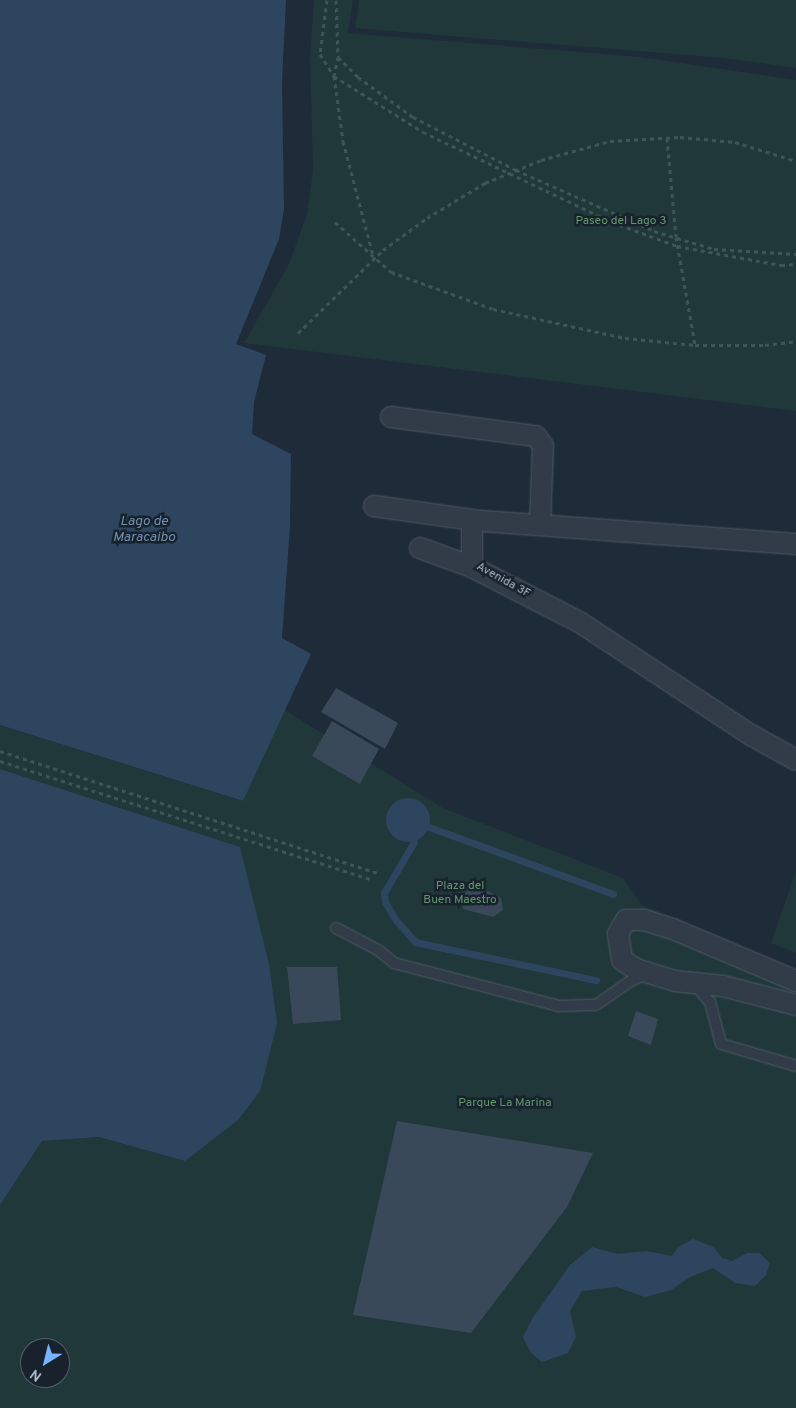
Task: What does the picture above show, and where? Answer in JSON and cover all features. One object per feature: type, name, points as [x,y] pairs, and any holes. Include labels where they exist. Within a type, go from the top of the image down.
[{"type":"street","points":[[391,418],[536,436],[543,446],[540,525]]},
{"type":"street","points":[[374,506],[472,520],[796,544]]},
{"type":"street","name":"Avenida 3F","points":[[472,520],[472,567],[581,623],[751,735],[796,760]]},
{"type":"street","points":[[420,548],[472,567]]},
{"type":"street","points":[[796,982],[673,929],[643,920],[626,920],[618,934],[622,960],[650,973],[694,983],[723,986],[796,1005]]},
{"type":"lane","points":[[336,928],[378,950],[394,962],[559,1006],[596,1005],[632,980],[650,973]]},
{"type":"lane","points":[[694,983],[710,1002],[721,1044],[796,1066]]},
{"type":"path","points":[[327,0],[320,54],[334,76],[423,132],[506,174],[612,222],[677,246],[781,265],[796,264]]},
{"type":"path","points":[[336,0],[338,57],[334,76],[343,141],[374,259]]},
{"type":"path","points":[[338,57],[358,77],[413,117],[516,170],[654,231],[714,249],[796,254]]},
{"type":"path","points":[[667,138],[677,246],[695,345]]},
{"type":"path","points":[[298,333],[374,259],[427,218],[485,183],[516,170],[610,141],[667,138],[735,142],[796,161]]},
{"type":"path","points":[[335,222],[374,259],[391,272],[493,309],[625,338],[695,345],[765,345],[796,341]]},
{"type":"path","points":[[0,751],[377,874]]},
{"type":"path","points":[[0,761],[374,880]]},
{"type":"green space","name":"Paseo del Lago 3","points":[[314,0],[353,0],[348,33],[640,57],[796,80],[796,411],[244,343],[289,264],[307,214],[313,170],[310,58]]},
{"type":"green space","points":[[359,0],[796,0],[796,68],[723,58],[355,28]]},
{"type":"green space","name":"Parque La Marina","points":[[283,709],[443,808],[623,878],[642,905],[796,972],[796,1408],[0,1408],[0,1205],[42,1141],[99,1137],[185,1161],[260,1091],[239,847],[0,769],[0,725],[242,801]]},
{"type":"green space","points":[[796,871],[796,953],[771,943]]},
{"type":"water","name":"Lago de Maracaibo","points":[[0,0],[286,0],[282,82],[284,209],[279,239],[236,344],[266,355],[254,402],[252,434],[291,454],[290,526],[282,638],[311,654],[243,801],[0,725]]},
{"type":"water","points":[[0,769],[240,847],[269,964],[277,1023],[260,1091],[238,1120],[185,1161],[99,1137],[42,1141],[0,1205]]},
{"type":"water","points":[[412,798],[424,804],[429,811],[429,829],[424,836],[417,841],[404,842],[396,839],[389,832],[386,816],[389,808],[396,801]]},
{"type":"water","points":[[693,1239],[714,1247],[722,1258],[732,1261],[747,1253],[759,1253],[770,1263],[766,1275],[755,1286],[735,1283],[713,1268],[690,1277],[671,1290],[645,1297],[616,1287],[582,1291],[570,1311],[576,1337],[568,1353],[542,1362],[531,1353],[523,1337],[532,1319],[570,1265],[592,1247],[618,1254],[646,1251],[672,1256],[678,1247]]},
{"type":"building","points":[[336,688],[398,723],[385,749],[321,712]]},
{"type":"building","points":[[332,721],[379,749],[360,784],[312,756]]},
{"type":"building","points":[[470,882],[501,898],[503,910],[493,917],[463,909],[459,893]]},
{"type":"building","points":[[287,967],[337,967],[341,1020],[293,1024]]},
{"type":"building","points":[[636,1011],[658,1019],[651,1045],[628,1036]]},
{"type":"building","points":[[397,1121],[593,1153],[567,1207],[471,1333],[353,1315]]},
{"type":"waterway","points":[[429,827],[613,894]]},
{"type":"waterway","points":[[414,842],[384,893],[385,902],[396,920],[415,942],[596,980]]},
{"type":"park label","name":"Plaza del Buen Maestro","points":[[460,894]]}]
